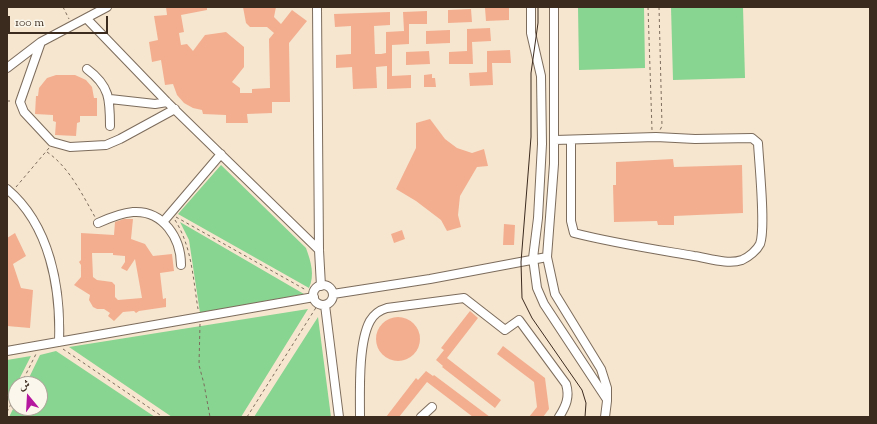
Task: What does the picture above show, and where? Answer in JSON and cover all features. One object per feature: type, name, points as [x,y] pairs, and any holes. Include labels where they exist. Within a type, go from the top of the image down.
[{"type":"street","points":[[7,68],[41,42],[107,7]]},
{"type":"street","points":[[7,351],[199,317],[314,294],[322,286],[319,250],[317,7]]},
{"type":"street","points":[[531,7],[531,33],[540,68],[542,144],[538,218],[533,258],[537,288],[544,304],[607,401]]},
{"type":"street","points":[[554,7],[554,140],[552,212],[547,256],[555,294],[601,369],[607,388],[605,417]]},
{"type":"street","points":[[87,18],[166,102],[175,109],[319,250]]},
{"type":"street","points":[[41,42],[20,102],[24,112],[52,142],[70,147],[106,145],[175,109]]},
{"type":"street","points":[[87,69],[102,84],[110,99],[110,126]]},
{"type":"street","points":[[110,99],[155,104],[166,102]]},
{"type":"street","points":[[554,140],[656,137],[756,140],[758,143],[761,199],[762,239],[759,245],[755,251],[742,260],[727,261],[650,249],[574,233],[571,221],[571,140]]},
{"type":"street","points":[[163,222],[221,154]]},
{"type":"street","points":[[9,191],[25,208],[37,225],[49,256],[58,298],[58,342]]},
{"type":"street","points":[[98,223],[113,216],[133,212],[152,215],[163,222],[176,238],[180,251],[181,265]]},
{"type":"street","points":[[333,294],[430,279],[547,256]]},
{"type":"street","points":[[534,267],[536,263],[540,261],[545,262],[549,267]]},
{"type":"street","points":[[322,286],[328,287],[333,294]]},
{"type":"street","points":[[314,294],[322,304],[340,417]]},
{"type":"street","points":[[322,304],[330,302],[333,294]]},
{"type":"street","points":[[360,417],[363,347],[368,326],[372,318],[387,308],[464,298],[505,330],[519,320],[566,384],[568,392],[567,403],[560,417]]},
{"type":"street","points":[[420,417],[432,407]]},
{"type":"path","points":[[64,7],[73,26]]},
{"type":"path","points":[[648,7],[651,127],[654,132]]},
{"type":"path","points":[[657,132],[662,126],[659,7]]},
{"type":"path","points":[[9,191],[47,152],[52,142]]},
{"type":"path","points":[[47,152],[53,156],[77,185],[98,223]]},
{"type":"path","points":[[210,417],[199,366],[199,317],[188,246],[174,216],[314,294]]},
{"type":"path","points":[[247,417],[322,304]]},
{"type":"path","points":[[58,342],[63,350],[163,417]]},
{"type":"path","points":[[25,376],[41,344]]},
{"type":"green space","points":[[578,7],[644,7],[645,68],[579,70]]},
{"type":"green space","points":[[671,7],[743,7],[745,78],[673,80]]},
{"type":"green space","points":[[221,165],[306,248],[311,263],[312,273],[309,288],[178,214]]},
{"type":"green space","points":[[180,222],[304,294],[200,313],[189,240]]},
{"type":"green space","points":[[308,309],[241,417],[172,417],[69,347]]},
{"type":"green space","points":[[318,317],[331,417],[254,417]]},
{"type":"green space","points":[[56,351],[155,417],[9,417],[48,416],[48,376],[30,376],[40,355]]},
{"type":"green space","points":[[31,356],[21,376],[8,376],[7,403],[7,360]]},
{"type":"building","points":[[166,7],[207,7],[207,10],[181,15],[184,32],[179,33],[181,45],[187,44],[193,51],[205,35],[226,32],[244,47],[244,67],[232,82],[240,88],[240,93],[252,93],[252,89],[270,88],[269,39],[274,33],[267,27],[250,27],[246,23],[243,7],[276,7],[274,17],[281,24],[292,10],[307,21],[289,43],[290,102],[272,102],[272,113],[247,114],[248,123],[226,123],[226,115],[203,114],[202,110],[193,108],[184,103],[177,95],[173,84],[165,85],[161,60],[152,62],[149,42],[158,40],[154,16],[167,15]]},
{"type":"building","points":[[509,7],[509,20],[486,21],[485,8]]},
{"type":"building","points":[[471,9],[472,22],[448,23],[448,10]]},
{"type":"building","points":[[427,11],[427,24],[409,24],[409,44],[392,45],[392,76],[411,75],[411,88],[387,89],[387,66],[376,67],[377,88],[353,89],[352,67],[336,68],[336,55],[351,54],[351,26],[335,27],[334,14],[390,12],[390,25],[374,26],[375,54],[381,54],[386,53],[386,32],[404,31],[403,12]]},
{"type":"building","points":[[490,28],[491,41],[472,42],[473,64],[449,64],[449,52],[467,51],[467,29]]},
{"type":"building","points":[[450,30],[450,43],[426,44],[426,31]]},
{"type":"building","points":[[510,50],[511,63],[492,63],[493,85],[470,86],[469,73],[487,72],[487,51]]},
{"type":"building","points":[[429,51],[430,64],[406,65],[406,52]]},
{"type":"building","points":[[432,74],[432,78],[435,78],[436,87],[424,87],[424,75]]},
{"type":"building","points":[[56,75],[75,75],[86,80],[92,87],[94,98],[97,98],[97,116],[80,116],[80,122],[77,123],[76,136],[55,135],[56,122],[53,121],[53,115],[35,114],[36,96],[38,96],[39,88],[47,78]]},
{"type":"building","points":[[430,119],[445,139],[457,148],[472,153],[484,149],[488,166],[477,167],[460,196],[458,215],[461,227],[447,231],[441,220],[416,201],[396,189],[416,148],[416,123]]},
{"type":"building","points":[[673,159],[674,167],[742,165],[743,213],[674,216],[674,225],[658,225],[657,221],[614,222],[613,185],[616,185],[616,162]]},
{"type":"building","points":[[124,219],[133,219],[131,239],[145,244],[153,256],[172,254],[174,271],[160,273],[163,299],[166,298],[166,307],[139,311],[136,313],[134,311],[123,312],[114,321],[108,316],[110,313],[104,309],[97,309],[93,307],[89,300],[90,295],[74,285],[81,277],[81,265],[79,262],[81,260],[81,233],[114,235],[115,222]],"holes":[[[92,253],[113,253],[113,255],[125,256],[125,262],[121,268],[127,271],[135,259],[142,298],[118,300],[115,297],[115,285],[112,282],[97,280],[93,277]]]},
{"type":"building","points":[[504,224],[515,225],[514,245],[503,245]]},
{"type":"building","points":[[402,230],[405,239],[394,243],[391,234]]},
{"type":"building","points":[[15,233],[26,256],[13,264],[21,288],[33,290],[30,328],[7,326],[7,238]]},
{"type":"building","points":[[470,311],[478,318],[447,358],[501,400],[495,408],[442,367],[443,366],[436,360],[444,350],[441,348]]},
{"type":"building","points":[[402,317],[407,318],[414,323],[419,330],[419,348],[414,355],[407,360],[394,361],[389,360],[382,355],[377,348],[376,335],[377,330],[382,323],[389,318]]},
{"type":"building","points":[[503,346],[545,378],[549,409],[543,417],[529,417],[537,407],[534,382],[497,354]]},
{"type":"building","points":[[426,371],[433,376],[434,375],[490,417],[473,417],[427,382],[399,417],[386,417],[416,378],[418,380]]},
{"type":"tram line","points":[[538,7],[538,23],[531,73],[531,137],[521,262],[522,298],[532,318],[582,390],[586,403],[585,417]]}]
